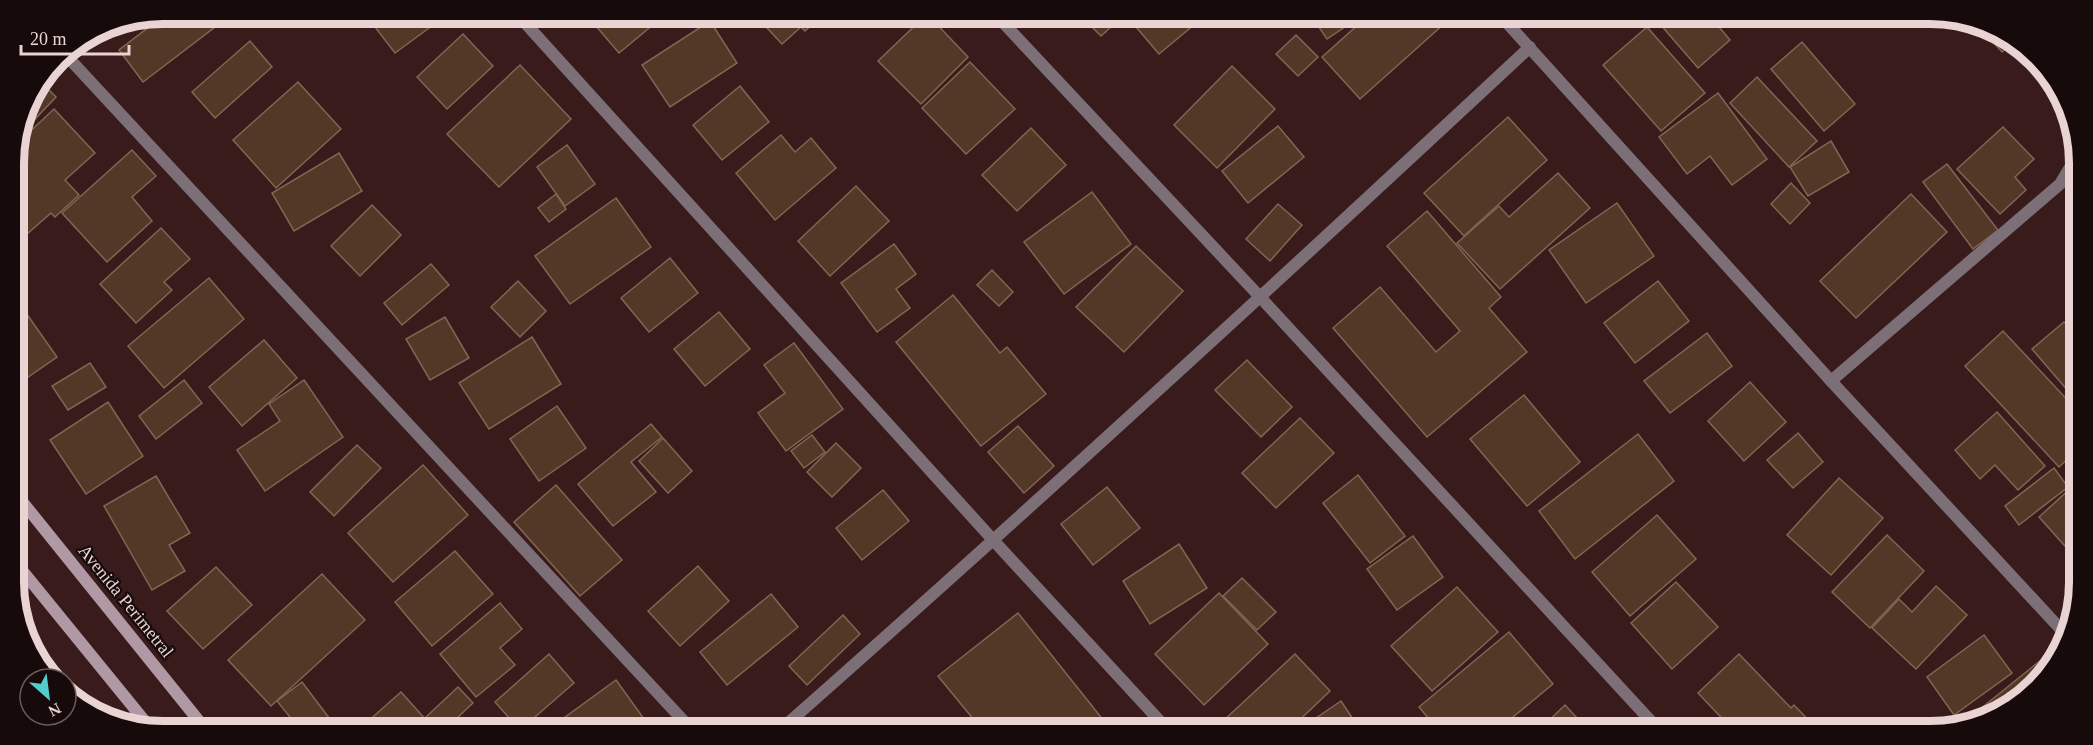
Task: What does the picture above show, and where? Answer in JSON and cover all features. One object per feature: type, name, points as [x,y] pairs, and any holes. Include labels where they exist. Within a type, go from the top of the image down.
[{"type":"main road","name":"Avenida Perimetral","points":[[24,504],[198,721]]},
{"type":"main road","points":[[24,572],[144,720]]},
{"type":"street","points":[[526,24],[1160,721]]},
{"type":"street","points":[[1004,24],[1261,298],[1651,721]]},
{"type":"street","points":[[1508,24],[1831,381],[2061,629]]},
{"type":"street","points":[[790,721],[994,541],[1261,298],[1530,47]]},
{"type":"street","points":[[70,60],[684,721]]},
{"type":"street","points":[[1831,381],[2060,184],[2069,169]]},
{"type":"building","points":[[153,24],[213,24],[215,27],[143,82],[119,50]]},
{"type":"building","points":[[373,24],[434,24],[395,53]]},
{"type":"building","points":[[594,24],[654,24],[619,53]]},
{"type":"building","points":[[705,24],[712,24],[737,63],[670,107],[642,65]]},
{"type":"building","points":[[763,24],[813,24],[805,31],[801,27],[782,44]]},
{"type":"building","points":[[917,24],[937,24],[968,57],[921,104],[878,61]]},
{"type":"building","points":[[1089,24],[1114,24],[1101,36]]},
{"type":"building","points":[[1134,24],[1195,24],[1159,54]]},
{"type":"building","points":[[1317,24],[1349,24],[1327,39]]},
{"type":"building","points":[[1359,24],[1444,24],[1360,99],[1322,57]]},
{"type":"building","points":[[1660,24],[1716,24],[1730,40],[1698,68]]},
{"type":"building","points":[[1647,27],[1705,93],[1661,131],[1603,65]]},
{"type":"building","points":[[463,34],[493,66],[447,109],[417,77]]},
{"type":"building","points":[[1296,35],[1318,57],[1298,76],[1276,54]]},
{"type":"building","points":[[1988,37],[2007,47],[2002,52]]},
{"type":"building","points":[[250,41],[272,67],[215,118],[192,92]]},
{"type":"building","points":[[1802,42],[1855,104],[1824,131],[1771,69]]},
{"type":"building","points":[[970,62],[1015,109],[966,154],[922,108]]},
{"type":"building","points":[[520,65],[571,119],[499,187],[447,134]]},
{"type":"building","points":[[1232,66],[1275,109],[1217,168],[1174,125]]},
{"type":"building","points":[[1757,77],[1817,141],[1789,167],[1730,103]]},
{"type":"building","points":[[298,82],[341,129],[276,188],[233,140]]},
{"type":"building","points":[[740,86],[769,122],[722,160],[693,125]]},
{"type":"building","points":[[46,87],[56,97],[30,125]]},
{"type":"building","points":[[1718,93],[1767,159],[1732,185],[1710,156],[1687,174],[1659,137]]},
{"type":"building","points":[[54,109],[95,153],[65,180],[79,195],[55,217],[51,213],[24,237],[24,154],[27,134]]},
{"type":"building","points":[[1508,117],[1547,160],[1464,236],[1424,193]]},
{"type":"building","points":[[1278,126],[1304,157],[1248,203],[1222,171]]},
{"type":"building","points":[[2003,127],[2034,159],[2015,177],[2026,190],[2000,214],[1957,169]]},
{"type":"building","points":[[1031,128],[1066,165],[1017,211],[982,175]]},
{"type":"building","points":[[781,135],[795,152],[811,138],[836,168],[775,220],[736,173]]},
{"type":"building","points":[[1831,141],[1849,172],[1808,196],[1790,167]]},
{"type":"building","points":[[567,145],[595,184],[565,206],[537,167]]},
{"type":"building","points":[[132,150],[156,176],[132,197],[152,221],[107,262],[62,213]]},
{"type":"building","points":[[339,153],[362,191],[294,231],[272,193]]},
{"type":"building","points":[[1947,164],[1998,230],[1973,249],[1923,182]]},
{"type":"building","points":[[1558,173],[1590,208],[1500,289],[1457,243],[1499,206],[1509,217]]},
{"type":"building","points":[[1791,183],[1810,203],[1790,224],[1771,204]]},
{"type":"building","points":[[856,186],[889,221],[830,276],[798,241]]},
{"type":"building","points":[[1092,192],[1131,244],[1064,294],[1024,242]]},
{"type":"building","points":[[556,194],[566,209],[549,222],[538,208]]},
{"type":"building","points":[[1911,194],[1947,232],[1856,318],[1820,281]]},
{"type":"building","points":[[616,198],[651,247],[570,304],[535,256]]},
{"type":"building","points":[[1617,203],[1654,256],[1586,303],[1549,250]]},
{"type":"building","points":[[1278,204],[1302,225],[1270,261],[1246,239]]},
{"type":"building","points":[[372,205],[401,235],[360,276],[331,246]]},
{"type":"building","points":[[1427,211],[1501,297],[1489,308],[1527,352],[1427,437],[1333,328],[1380,287],[1436,352],[1460,331],[1387,246]]},
{"type":"building","points":[[161,228],[190,259],[164,282],[172,290],[136,323],[100,284]]},
{"type":"building","points":[[894,244],[916,274],[896,289],[910,308],[877,332],[841,283]]},
{"type":"building","points":[[1136,246],[1183,291],[1124,352],[1076,307]]},
{"type":"building","points":[[670,258],[698,293],[649,332],[621,298]]},
{"type":"building","points":[[431,264],[449,285],[402,325],[384,303]]},
{"type":"building","points":[[992,270],[1013,292],[999,306],[977,285]]},
{"type":"building","points":[[209,278],[244,319],[164,388],[128,346]]},
{"type":"building","points":[[518,281],[546,311],[520,337],[491,307]]},
{"type":"building","points":[[1658,281],[1689,321],[1635,363],[1604,323]]},
{"type":"building","points":[[953,295],[1000,353],[1007,347],[1046,394],[981,446],[896,342]]},
{"type":"building","points":[[719,312],[750,349],[705,386],[674,349]]},
{"type":"building","points":[[26,313],[57,357],[24,380],[24,314]]},
{"type":"building","points":[[445,317],[469,358],[430,380],[406,339]]},
{"type":"building","points":[[2064,322],[2069,327],[2069,392],[2032,349]]},
{"type":"building","points":[[2003,331],[2069,402],[2069,458],[2059,467],[1965,366]]},
{"type":"building","points":[[1707,333],[1732,366],[1670,413],[1644,381]]},
{"type":"building","points":[[532,337],[561,384],[489,429],[459,383]]},
{"type":"building","points":[[264,340],[297,378],[242,426],[209,387]]},
{"type":"building","points":[[794,343],[843,409],[786,451],[758,413],[785,393],[764,365]]},
{"type":"building","points":[[1247,360],[1292,407],[1261,437],[1215,390]]},
{"type":"building","points":[[90,363],[106,387],[68,410],[52,386]]},
{"type":"building","points":[[184,380],[202,403],[156,439],[139,416]]},
{"type":"building","points":[[304,380],[343,437],[265,491],[237,450],[280,421],[269,404]]},
{"type":"building","points":[[1750,382],[1786,422],[1744,461],[1708,421]]},
{"type":"building","points":[[1524,395],[1580,462],[1527,506],[1470,439]]},
{"type":"building","points":[[108,402],[143,456],[86,494],[50,440]]},
{"type":"building","points":[[557,406],[586,448],[539,481],[510,439]]},
{"type":"building","points":[[1997,412],[2045,466],[2018,490],[1995,465],[1980,479],[1955,450]]},
{"type":"building","points":[[1300,418],[1334,453],[1276,508],[1242,473]]},
{"type":"building","points":[[651,424],[662,437],[631,462],[656,492],[613,526],[578,484]]},
{"type":"building","points":[[1018,426],[1054,466],[1024,493],[988,452]]},
{"type":"building","points":[[1798,433],[1823,462],[1793,488],[1767,460]]},
{"type":"building","points":[[1638,434],[1674,481],[1575,559],[1539,511]]},
{"type":"building","points":[[812,435],[825,452],[804,468],[791,451]]},
{"type":"building","points":[[663,438],[692,471],[668,493],[639,461]]},
{"type":"building","points":[[836,443],[861,468],[832,497],[807,472]]},
{"type":"building","points":[[357,445],[381,468],[334,516],[310,492]]},
{"type":"building","points":[[423,465],[468,515],[393,582],[348,533]]},
{"type":"building","points":[[2054,468],[2068,487],[2019,525],[2005,506]]},
{"type":"building","points":[[1358,475],[1405,536],[1370,563],[1323,503]]},
{"type":"building","points":[[156,476],[190,533],[169,545],[185,571],[152,590],[104,506]]},
{"type":"building","points":[[1839,478],[1883,518],[1831,575],[1787,535]]},
{"type":"building","points":[[556,485],[622,560],[580,596],[514,522]]},
{"type":"building","points":[[1107,487],[1140,528],[1093,565],[1061,524]]},
{"type":"building","points":[[883,490],[909,521],[862,560],[836,528]]},
{"type":"building","points":[[2069,490],[2069,551],[2039,517]]},
{"type":"building","points":[[1657,515],[1696,559],[1630,616],[1592,572]]},
{"type":"building","points":[[1887,535],[1924,571],[1870,628],[1832,592]]},
{"type":"building","points":[[1413,536],[1443,577],[1397,610],[1367,569]]},
{"type":"building","points":[[1179,544],[1207,588],[1150,624],[1123,581]]},
{"type":"building","points":[[455,551],[493,594],[432,646],[395,602]]},
{"type":"building","points":[[698,566],[729,601],[680,646],[648,611]]},
{"type":"building","points":[[216,567],[252,605],[203,649],[167,611]]},
{"type":"building","points":[[322,574],[365,620],[271,706],[228,660]]},
{"type":"building","points":[[1242,578],[1276,612],[1257,630],[1223,596]]},
{"type":"building","points":[[1676,582],[1718,627],[1672,669],[1631,623]]},
{"type":"building","points":[[1936,586],[1967,615],[1916,669],[1872,628],[1899,599],[1912,612]]},
{"type":"building","points":[[1457,587],[1498,632],[1432,691],[1391,646]]},
{"type":"building","points":[[1219,593],[1268,644],[1204,705],[1155,654]]},
{"type":"building","points":[[771,594],[798,627],[727,685],[700,652]]},
{"type":"building","points":[[500,603],[522,629],[500,648],[515,665],[476,697],[440,654]]},
{"type":"building","points":[[1018,613],[1104,721],[975,721],[938,676]]},
{"type":"building","points":[[843,615],[860,634],[807,685],[789,666]]},
{"type":"building","points":[[1509,632],[1553,684],[1508,721],[1431,721],[1419,707]]},
{"type":"building","points":[[1984,635],[2012,673],[1954,715],[1927,677]]},
{"type":"building","points":[[549,654],[574,683],[530,721],[512,721],[495,702]]},
{"type":"building","points":[[1295,654],[1330,691],[1298,721],[1223,721]]},
{"type":"building","points":[[1739,654],[1791,708],[1794,705],[1809,721],[1725,721],[1698,693]]},
{"type":"building","points":[[2041,660],[2043,663],[2014,692],[1974,714]]},
{"type":"building","points":[[616,680],[646,721],[560,721]]},
{"type":"building","points":[[302,682],[331,721],[293,721],[277,701]]},
{"type":"building","points":[[458,687],[473,703],[454,721],[430,721],[426,717]]},
{"type":"building","points":[[401,692],[427,721],[368,721]]},
{"type":"building","points":[[1341,701],[1354,721],[1312,721]]},
{"type":"building","points":[[1565,705],[1580,721],[1548,721]]}]
